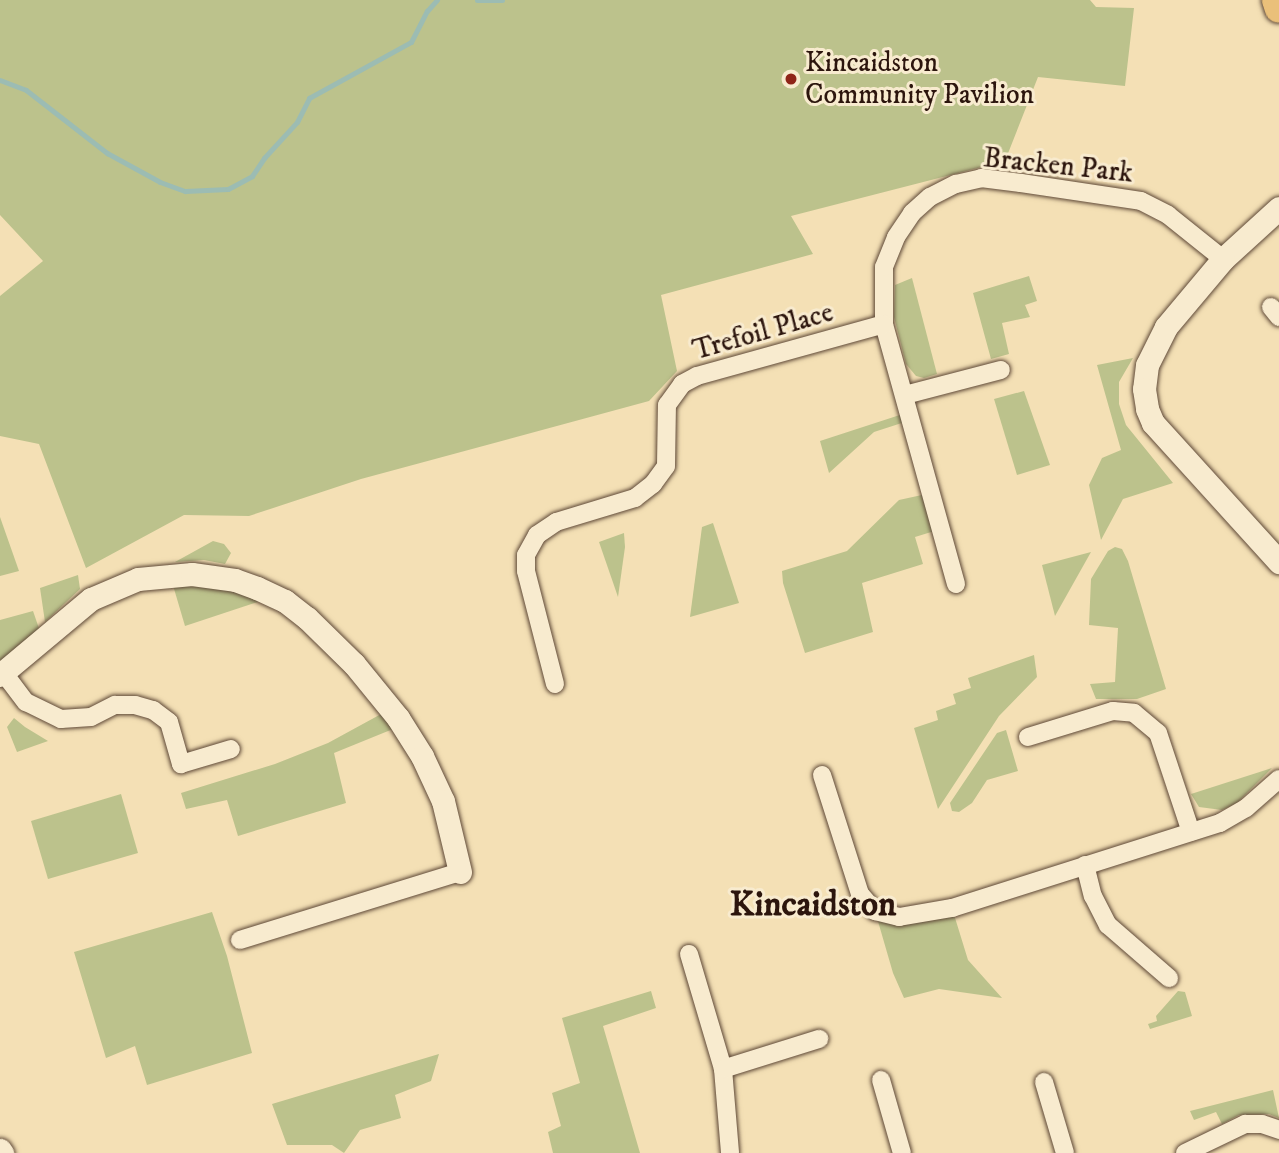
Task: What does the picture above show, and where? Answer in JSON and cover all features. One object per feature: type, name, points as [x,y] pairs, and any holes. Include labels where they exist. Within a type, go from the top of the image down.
[{"type":"main road","points":[[1276,0],[1279,9]]},
{"type":"street","name":"Bracken Park","points":[[956,584],[884,324],[884,267],[896,237],[912,213],[930,197],[956,184],[981,178],[1141,201],[1168,215],[1223,259]]},
{"type":"street","points":[[1279,208],[1223,259],[1166,327],[1147,365],[1144,389],[1146,408],[1153,423],[1279,562]]},
{"type":"street","name":"Trefoil Place","points":[[555,684],[526,571],[526,555],[537,535],[556,522],[635,498],[653,485],[666,466],[667,405],[682,384],[697,376],[884,324]]},
{"type":"street","points":[[905,395],[1001,370]]},
{"type":"street","points":[[231,749],[181,764],[169,722],[153,710],[135,705],[115,705],[91,718],[61,719],[26,702],[2,673],[92,599],[138,579],[192,574],[235,580],[285,601],[344,653],[398,718],[422,756],[443,801],[460,872],[240,940]]},
{"type":"street","points":[[1028,737],[1114,711],[1134,713],[1158,733],[1191,832]]},
{"type":"street","points":[[822,775],[860,894],[875,911],[899,918],[922,916],[1220,823],[1246,808],[1279,779]]},
{"type":"street","points":[[1085,865],[1093,896],[1108,925],[1169,978]]},
{"type":"street","points":[[689,954],[723,1069],[730,1153]]},
{"type":"street","points":[[723,1069],[819,1039]]},
{"type":"street","points":[[881,1080],[902,1153]]},
{"type":"street","points":[[1044,1082],[1066,1153]]},
{"type":"street","points":[[1185,1153],[1245,1124],[1262,1124],[1279,1130]]},
{"type":"green space","points":[[0,0],[1090,0],[1096,7],[1134,8],[1125,86],[1038,77],[1005,161],[791,216],[813,254],[661,295],[677,371],[649,401],[361,479],[249,516],[184,515],[86,568],[39,444],[0,436],[0,296],[43,261],[0,215]]},
{"type":"green space","points":[[1029,276],[1037,301],[1025,305],[1030,317],[1002,323],[1009,354],[991,359],[973,293]]},
{"type":"green space","points":[[912,278],[937,374],[924,378],[916,376],[906,364],[894,317],[895,285]]},
{"type":"green space","points":[[1133,358],[1119,382],[1119,404],[1126,425],[1173,483],[1123,499],[1101,540],[1089,485],[1102,458],[1121,450],[1097,365]]},
{"type":"green space","points":[[1024,391],[1050,465],[1017,475],[994,399]]},
{"type":"green space","points":[[909,412],[911,420],[874,432],[829,473],[820,441]]},
{"type":"green space","points":[[931,493],[941,529],[915,537],[923,564],[862,583],[873,632],[805,653],[783,583],[782,571],[847,551],[899,500]]},
{"type":"green space","points":[[0,517],[19,571],[0,576]]},
{"type":"green space","points":[[713,523],[739,603],[690,617],[702,527]]},
{"type":"green space","points":[[624,533],[625,547],[618,597],[599,542]]},
{"type":"green space","points":[[213,541],[224,544],[231,553],[225,564],[204,560],[175,562]]},
{"type":"green space","points":[[1115,547],[1122,549],[1128,561],[1166,689],[1137,699],[1096,699],[1090,684],[1115,682],[1118,628],[1089,625],[1091,579],[1108,551]]},
{"type":"green space","points":[[1091,552],[1055,616],[1042,565]]},
{"type":"green space","points":[[78,575],[80,589],[45,622],[40,588]]},
{"type":"green space","points":[[172,582],[205,582],[267,599],[185,626]]},
{"type":"green space","points":[[33,611],[43,640],[0,675],[0,620]]},
{"type":"green space","points":[[1034,655],[1037,677],[999,716],[938,809],[914,728],[938,720],[936,711],[956,704],[953,694],[971,688],[968,678]]},
{"type":"green space","points":[[383,713],[393,729],[334,753],[346,803],[238,836],[227,800],[186,809],[181,793],[275,764],[328,743]]},
{"type":"green space","points":[[14,718],[48,741],[17,752],[7,727]]},
{"type":"green space","points":[[1006,730],[1018,771],[987,780],[972,803],[959,812],[952,811],[950,803],[997,733]]},
{"type":"green space","points":[[1272,768],[1237,803],[1222,810],[1199,807],[1191,794]]},
{"type":"green space","points":[[121,794],[138,853],[48,879],[31,821]]},
{"type":"green space","points":[[952,908],[968,960],[1002,998],[939,989],[904,998],[893,973],[875,911]]},
{"type":"green space","points":[[212,912],[227,956],[252,1053],[147,1085],[135,1046],[106,1058],[74,952]]},
{"type":"green space","points":[[651,991],[656,1008],[603,1026],[640,1153],[553,1153],[548,1132],[561,1126],[552,1093],[580,1083],[562,1018]]},
{"type":"green space","points":[[1178,991],[1185,992],[1192,1016],[1150,1029],[1148,1024],[1157,1021],[1156,1016]]},
{"type":"green space","points":[[439,1054],[431,1081],[395,1095],[401,1118],[360,1130],[344,1153],[332,1145],[287,1145],[272,1104]]},
{"type":"green space","points":[[1273,1090],[1279,1118],[1269,1114],[1239,1115],[1222,1124],[1216,1112],[1194,1120],[1190,1111]]},
{"type":"waterway","points":[[0,80],[26,90],[107,153],[160,182],[185,191],[228,189],[252,176],[264,158],[297,122],[309,98],[411,42],[427,11],[437,0]]},
{"type":"waterway","points":[[477,0],[502,0]]},
{"type":"place","name":"Kincaidston Community Pavilion","points":[[791,79]]},
{"type":"district","name":"Kincaidston","points":[[813,905]]}]
